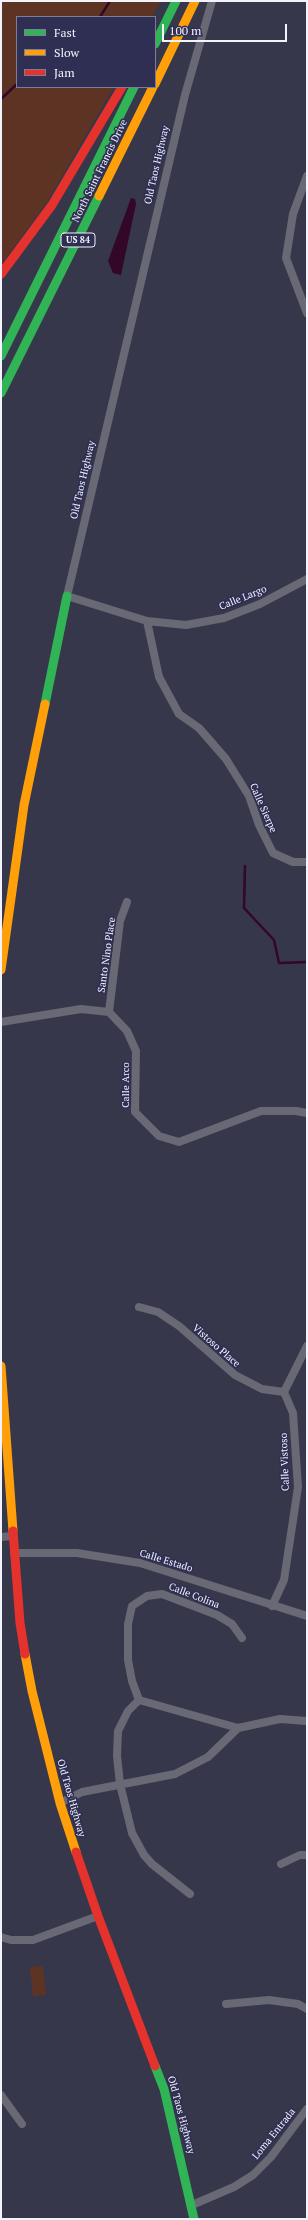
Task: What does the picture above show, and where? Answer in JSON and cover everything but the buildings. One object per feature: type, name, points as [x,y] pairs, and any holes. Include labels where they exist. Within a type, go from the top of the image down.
[{"type":"main road","points":[[156,23],[167,1]]},
{"type":"main road","points":[[156,42],[176,1]]},
{"type":"main road","points":[[156,82],[195,1]]},
{"type":"main road","points":[[1,274],[52,205],[121,88]]},
{"type":"main road","name":"North Saint Francis Drive","points":[[1,356],[134,88]]},
{"type":"main road","name":"North Saint Francis Drive","points":[[1,393],[153,88]]},
{"type":"main road","name":"Old Taos Highway","points":[[1,970],[24,805],[67,596]]},
{"type":"main road","name":"Old Taos Highway","points":[[1,1366],[12,1536],[20,1623],[32,1692],[60,1803],[98,1916],[164,2089],[194,2219]]},
{"type":"street","name":"Old Taos Highway","points":[[67,596],[185,95],[212,1]]},
{"type":"street","points":[[307,176],[293,214],[286,258],[307,313]]},
{"type":"street","name":"Calle Largo","points":[[67,596],[147,621],[186,625],[224,618],[260,604],[307,579]]},
{"type":"street","name":"Calle Sierpe","points":[[147,621],[159,677],[180,714],[198,728],[226,759],[249,796],[259,825],[273,853],[293,862],[307,862]]},
{"type":"street","name":"Santo Nino Place","points":[[109,1012],[120,921],[127,902]]},
{"type":"street","points":[[1,1022],[80,1009],[109,1012]]},
{"type":"street","name":"Calle Arco","points":[[109,1012],[127,1031],[136,1051],[135,1112],[159,1136],[179,1142],[261,1111],[296,1111],[307,1113]]},
{"type":"street","name":"Vistoso Place","points":[[139,1307],[158,1312],[179,1326],[234,1375],[262,1389],[284,1392]]},
{"type":"street","points":[[284,1392],[307,1346]]},
{"type":"street","name":"Calle Vistoso","points":[[272,1606],[284,1580],[298,1487],[293,1414],[284,1392]]},
{"type":"street","points":[[1,1537],[12,1536]]},
{"type":"street","name":"Calle Estado","points":[[14,1553],[77,1553],[140,1563],[307,1616]]},
{"type":"street","name":"Calle Colina","points":[[139,1700],[132,1681],[128,1660],[128,1624],[132,1606],[147,1596],[162,1594],[217,1615],[232,1624],[242,1638]]},
{"type":"street","points":[[190,1894],[152,1864],[144,1855],[132,1833],[120,1784],[117,1756],[118,1731],[128,1711],[139,1700],[238,1728],[280,1719],[307,1721]]},
{"type":"street","points":[[60,1803],[82,1792],[175,1774],[208,1757],[238,1728]]},
{"type":"street","points":[[281,1864],[300,1855],[307,1855]]},
{"type":"street","points":[[1,1937],[10,1940],[33,1940],[98,1916]]},
{"type":"street","points":[[226,2004],[269,2000],[298,2004],[307,2008]]},
{"type":"street","points":[[1,2095],[22,2124]]},
{"type":"street","name":"Loma Entrada","points":[[192,2205],[234,2186],[253,2175],[271,2157],[307,2109]]},
{"type":"shaded area","points":[[1,1],[161,1],[153,16],[16,16],[16,88],[113,88],[47,202],[1,265]]},
{"type":"shaded area","points":[[131,198],[135,199],[136,204],[121,275],[113,273],[108,261]]},
{"type":"shaded area","points":[[43,1966],[46,1995],[33,1996],[30,1967]]},
{"type":"waterway","points":[[101,16],[110,1]]},
{"type":"waterway","points":[[1,99],[16,85]]},
{"type":"waterway","points":[[245,866],[244,908],[274,940],[279,963],[307,962]]},
{"type":"traffic: fast","points":[[156,42],[176,1]]},
{"type":"traffic: fast","points":[[1,356],[134,88]]},
{"type":"traffic: fast","points":[[1,393],[99,196]]},
{"type":"traffic: fast","points":[[45,704],[67,596]]},
{"type":"traffic: fast","points":[[155,2066],[164,2089],[194,2219]]},
{"type":"traffic: slow","points":[[156,82],[195,1]]},
{"type":"traffic: slow","points":[[99,196],[153,88]]},
{"type":"traffic: slow","points":[[1,970],[24,805],[45,704]]},
{"type":"traffic: slow","points":[[1,1366],[13,1531]]},
{"type":"traffic: slow","points":[[25,1654],[32,1691],[60,1803],[76,1852]]},
{"type":"traffic: jam","points":[[1,274],[52,205],[121,88]]},
{"type":"traffic: jam","points":[[13,1531],[20,1623],[25,1654]]},
{"type":"traffic: jam","points":[[76,1852],[98,1916],[155,2066]]}]
